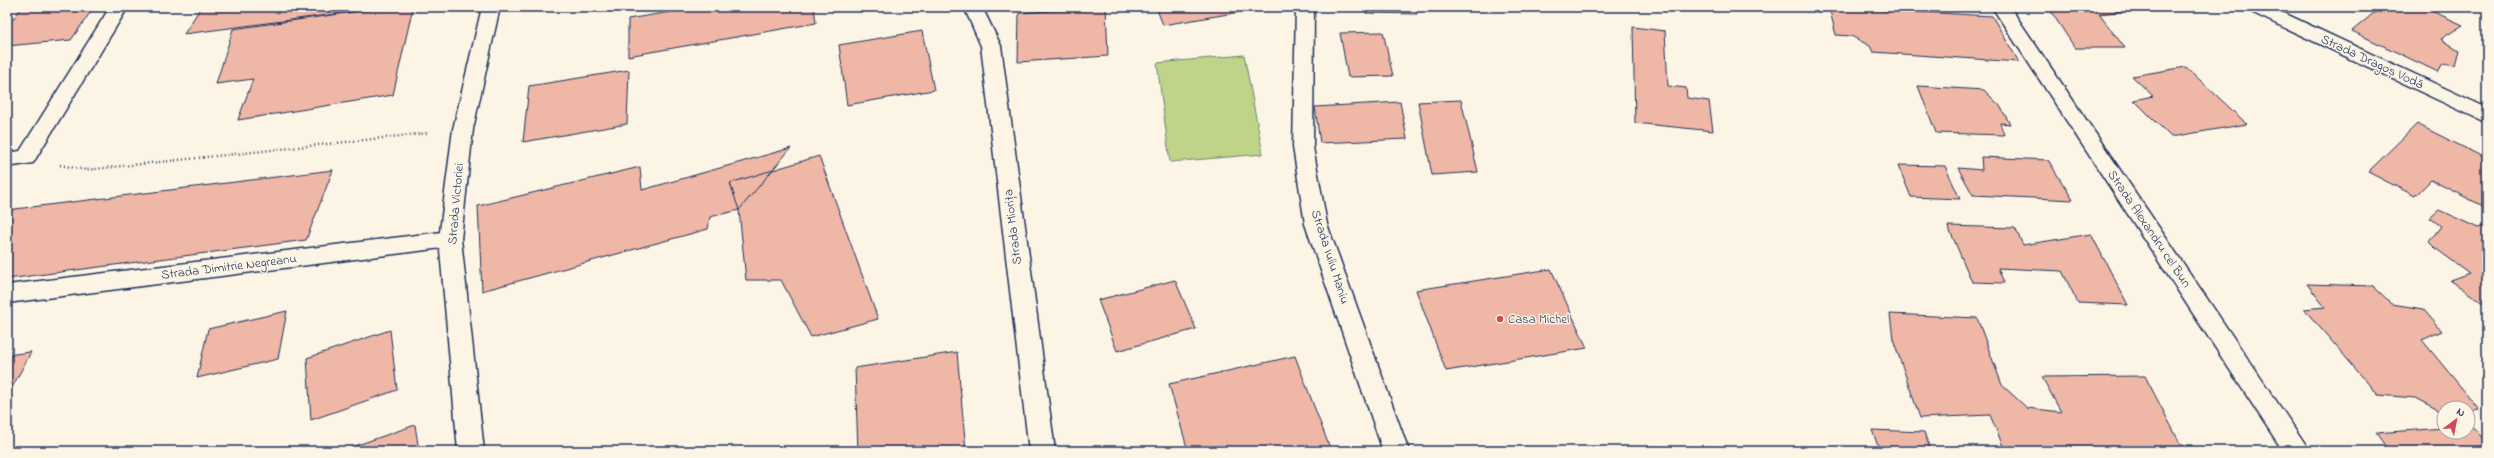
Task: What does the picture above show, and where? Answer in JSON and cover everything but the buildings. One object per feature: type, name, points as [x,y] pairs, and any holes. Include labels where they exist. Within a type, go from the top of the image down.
[{"type":"street","points":[[7,160],[26,158],[119,7]]},
{"type":"street","name":"Strada Victoriei","points":[[471,451],[450,239],[463,129],[491,7]]},
{"type":"street","name":"Strada Miorița","points":[[973,7],[991,46],[1042,451]]},
{"type":"street","name":"Strada Iuliu Maniu","points":[[1305,7],[1304,147],[1316,224],[1396,451]]},
{"type":"street","name":"Strada Alexandru cel Bun","points":[[2001,7],[2297,451]]},
{"type":"street","name":"Strada Dragoș Vodă","points":[[2256,7],[2487,116]]},
{"type":"street","name":"Strada Dimitrie Negreanu","points":[[7,294],[450,239]]},
{"type":"path","points":[[26,158],[86,170],[463,129]]},
{"type":"green space","points":[[1244,55],[1263,154],[1170,162],[1157,63]]},
{"type":"place","name":"Casa Michel","points":[[1500,319]]}]
